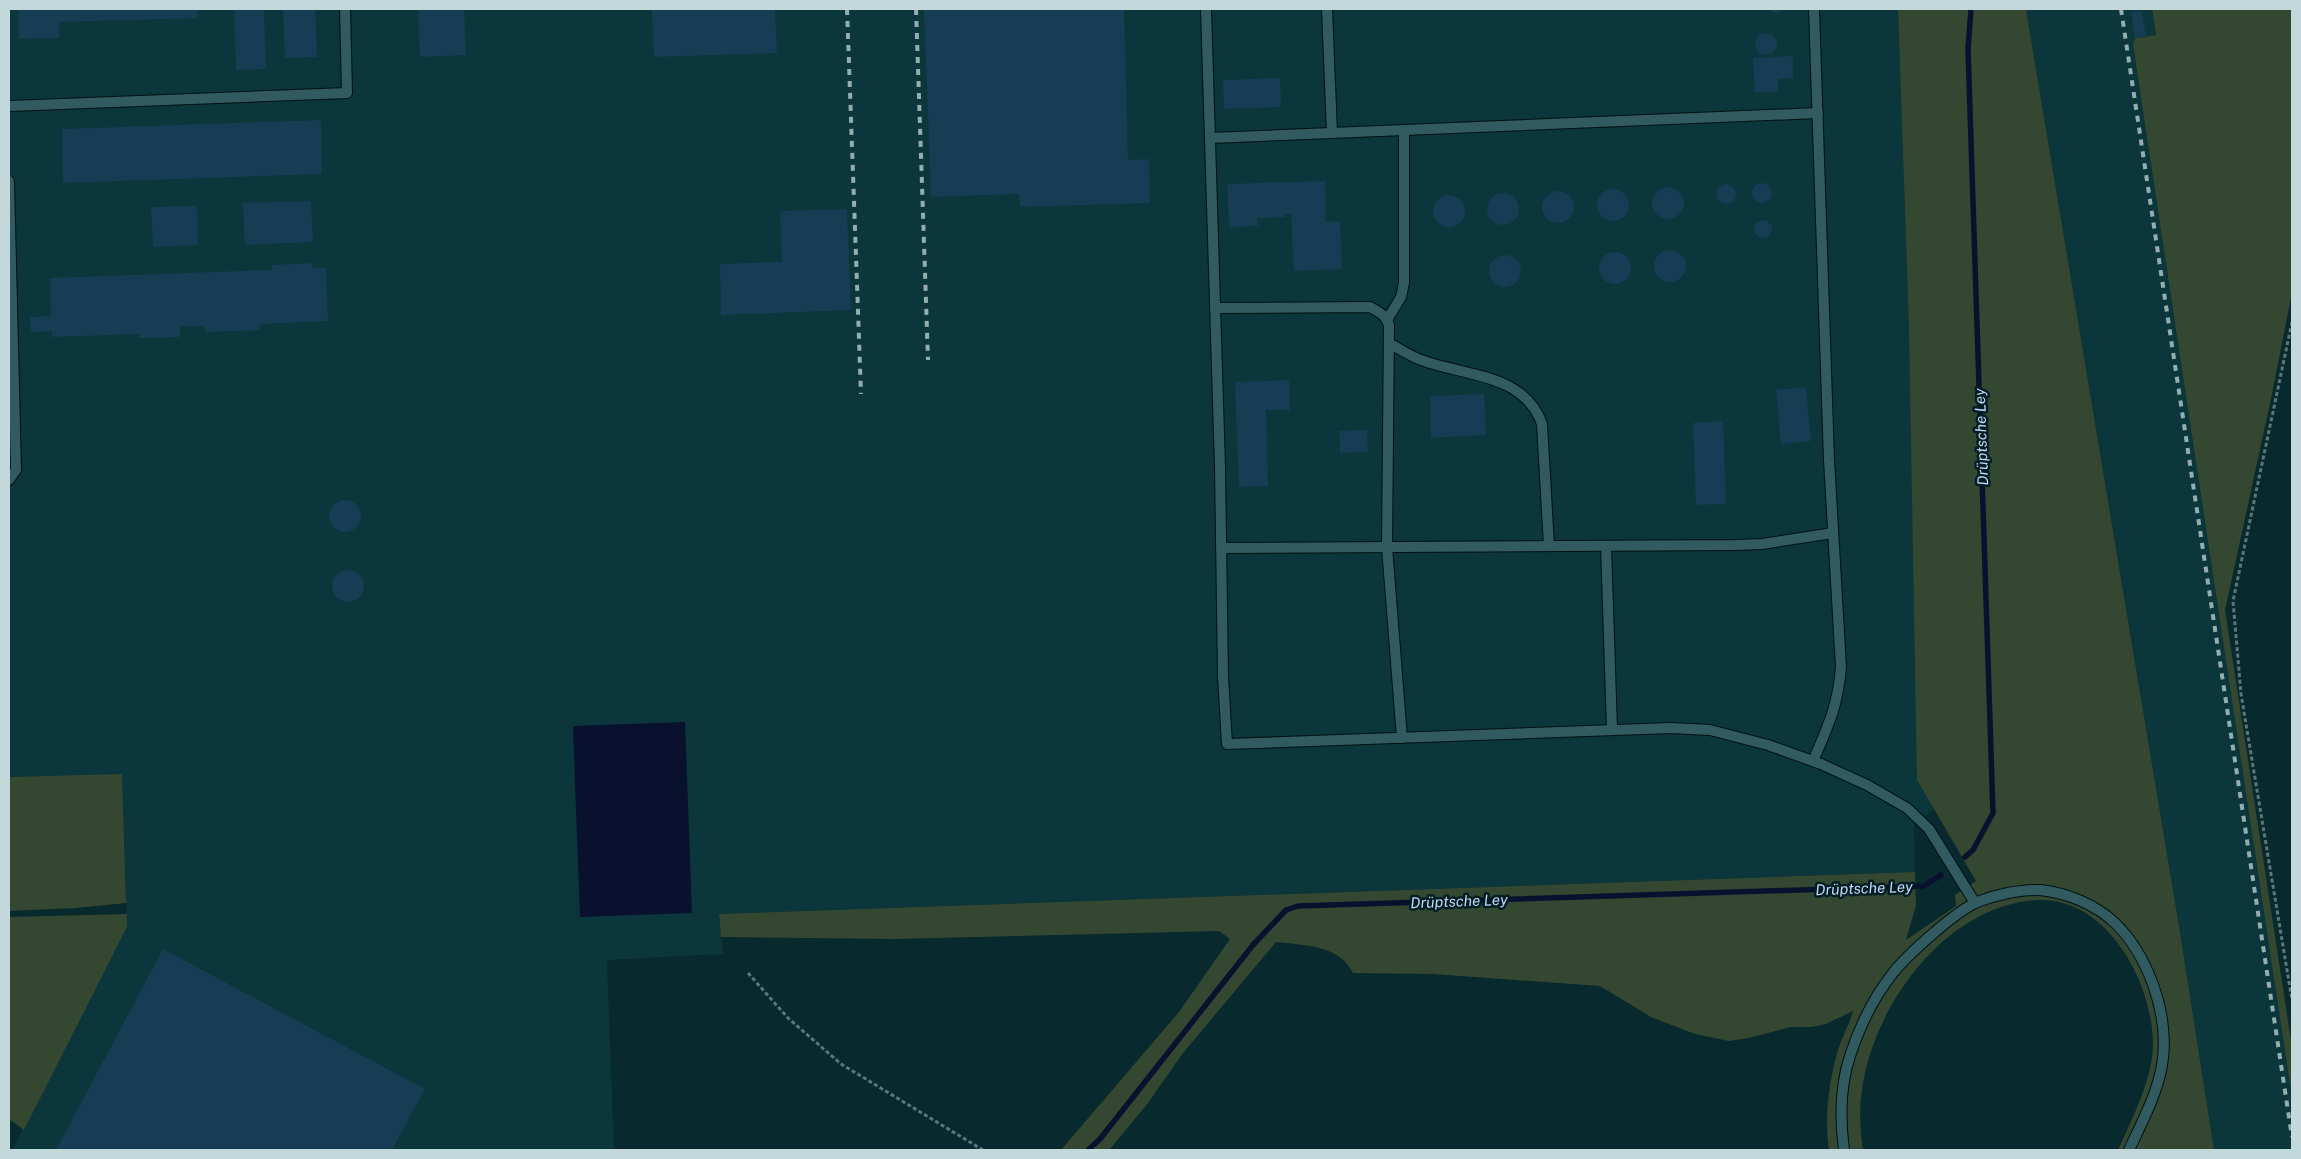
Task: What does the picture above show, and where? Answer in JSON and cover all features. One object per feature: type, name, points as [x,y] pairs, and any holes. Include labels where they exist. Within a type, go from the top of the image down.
[{"type":"lane","points":[[9,106],[347,93],[346,9]]},
{"type":"lane","points":[[1206,9],[1223,677],[1228,744],[1671,728],[1710,730],[1768,745],[1813,761],[1867,785],[1914,813],[1929,829],[1975,903]]},
{"type":"lane","points":[[1327,9],[1332,133]]},
{"type":"lane","points":[[1813,761],[1833,713],[1838,694],[1841,667],[1833,533],[1814,9]]},
{"type":"lane","points":[[1210,138],[1818,113]]},
{"type":"lane","points":[[1402,738],[1387,547],[1388,320],[1401,297],[1404,283],[1404,130]]},
{"type":"lane","points":[[9,180],[16,470],[9,480]]},
{"type":"lane","points":[[1215,308],[1370,307],[1380,312],[1388,320]]},
{"type":"lane","points":[[1389,343],[1427,362],[1461,370],[1511,387],[1525,395],[1538,412],[1542,424],[1549,546]]},
{"type":"lane","points":[[1221,548],[1762,544],[1833,533]]},
{"type":"lane","points":[[1606,546],[1612,730]]},
{"type":"lane","points":[[1844,1150],[1842,1106],[1849,1058],[1877,997],[1894,972],[1946,924],[1975,903],[1994,896],[2038,890],[2068,895],[2091,905],[2115,923],[2146,966],[2159,1007],[2163,1059],[2152,1098],[2129,1150]]},
{"type":"path","points":[[2292,322],[2233,601],[2241,694],[2292,1000]]},
{"type":"path","points":[[748,973],[788,1018],[841,1064],[983,1150]]},
{"type":"shaded area","points":[[9,9],[1898,9],[1909,328],[1976,776],[1914,825],[1915,872],[719,914],[723,954],[607,960],[614,1150],[12,1150],[127,927],[122,775],[9,777]]},
{"type":"shaded area","points":[[2026,9],[2152,9],[2156,35],[2135,38],[2133,46],[2292,1098],[2292,1150],[2214,1150],[2180,932]]},
{"type":"shaded area","points":[[685,722],[692,913],[580,917],[573,726]]},
{"type":"green space","points":[[1898,9],[2026,9],[2180,932],[2214,1150],[2118,1150],[2138,1105],[2150,1070],[2152,1033],[2148,1006],[2139,980],[2126,955],[2109,933],[2089,915],[2065,904],[2039,900],[2006,906],[1975,919],[1946,939],[1921,964],[1899,993],[1882,1025],[1869,1058],[1860,1105],[1863,1150],[1829,1150],[1827,1125],[1828,1098],[1833,1072],[1839,1047],[1853,1011],[1826,1024],[1812,1027],[1790,1027],[1749,1038],[1729,1041],[1695,1034],[1651,1017],[1600,986],[1433,974],[1353,973],[1347,964],[1330,952],[1320,948],[1276,942],[1183,1053],[1148,1103],[1110,1149],[1061,1150],[1179,1012],[1230,939],[1219,931],[894,939],[721,937],[719,914],[1915,872],[1916,905],[1906,940],[1956,906],[1955,895],[1976,881],[1917,780],[1909,328]]},
{"type":"green space","points":[[2152,9],[2292,9],[2292,292],[2271,399],[2225,610],[2292,1047],[2292,1098],[2133,45],[2135,38],[2156,35]]},
{"type":"green space","points":[[122,774],[126,903],[76,908],[9,911],[9,777]]},
{"type":"green space","points":[[127,914],[127,927],[24,1130],[9,1119],[9,917]]},
{"type":"building","points":[[18,9],[197,9],[198,18],[59,22],[59,38],[19,39]]},
{"type":"building","points":[[234,9],[264,9],[266,69],[236,70]]},
{"type":"building","points":[[283,9],[315,9],[317,57],[285,58]]},
{"type":"building","points":[[418,9],[464,9],[466,55],[420,57]]},
{"type":"building","points":[[652,9],[775,9],[777,53],[654,57]]},
{"type":"building","points":[[924,9],[1124,9],[1128,160],[1149,159],[1150,203],[1020,207],[1019,194],[931,197]]},
{"type":"building","points":[[1767,9],[1784,9],[1777,13]]},
{"type":"building","points":[[2142,11],[2146,36],[2135,38],[2131,12]]},
{"type":"building","points":[[1766,33],[1774,36],[1777,44],[1774,52],[1766,55],[1758,52],[1755,44],[1758,36]]},
{"type":"building","points":[[1793,56],[1793,78],[1778,79],[1778,92],[1755,92],[1753,58]]},
{"type":"building","points":[[1280,78],[1281,107],[1224,109],[1223,80]]},
{"type":"building","points":[[321,120],[322,174],[63,183],[62,129]]},
{"type":"building","points":[[1325,181],[1326,222],[1340,221],[1342,269],[1294,271],[1291,214],[1285,214],[1285,217],[1257,218],[1258,226],[1229,227],[1227,184]]},
{"type":"building","points":[[1762,183],[1769,186],[1772,193],[1769,200],[1762,203],[1755,200],[1752,193],[1755,186]]},
{"type":"building","points":[[1726,184],[1733,187],[1736,194],[1733,201],[1726,204],[1719,201],[1716,194],[1719,187]]},
{"type":"building","points":[[1668,187],[1680,191],[1684,203],[1680,215],[1668,219],[1656,215],[1652,203],[1656,191]]},
{"type":"building","points":[[1613,189],[1625,193],[1629,205],[1625,217],[1613,221],[1601,217],[1597,205],[1601,193]]},
{"type":"building","points":[[1558,191],[1570,195],[1574,207],[1570,219],[1558,223],[1546,219],[1542,207],[1546,195]]},
{"type":"building","points":[[1503,193],[1515,197],[1519,209],[1515,221],[1503,225],[1491,221],[1487,209],[1491,197]]},
{"type":"building","points":[[1449,195],[1461,199],[1465,211],[1461,223],[1449,227],[1437,223],[1433,211],[1437,199]]},
{"type":"building","points":[[311,201],[313,242],[245,245],[243,203]]},
{"type":"building","points":[[197,206],[198,245],[153,247],[151,207]]},
{"type":"building","points":[[847,209],[851,310],[721,315],[720,264],[782,262],[780,211]]},
{"type":"building","points":[[1759,220],[1767,220],[1772,225],[1770,236],[1759,238],[1754,233],[1754,225]]},
{"type":"building","points":[[1670,250],[1682,254],[1686,266],[1682,278],[1670,282],[1658,278],[1654,266],[1658,254]]},
{"type":"building","points":[[1615,252],[1627,256],[1631,268],[1627,280],[1615,284],[1603,280],[1599,268],[1603,256]]},
{"type":"building","points":[[1505,255],[1517,259],[1521,271],[1517,283],[1505,287],[1493,283],[1489,271],[1493,259]]},
{"type":"building","points":[[312,263],[312,268],[326,268],[328,321],[260,324],[260,330],[205,332],[205,326],[180,327],[180,337],[138,338],[139,334],[52,337],[52,331],[31,332],[30,317],[51,316],[50,278],[272,270],[272,265]]},
{"type":"building","points":[[1289,380],[1290,410],[1266,410],[1268,486],[1239,487],[1235,382]]},
{"type":"building","points":[[1806,387],[1811,441],[1781,444],[1776,390]]},
{"type":"building","points":[[1484,394],[1486,435],[1431,438],[1430,396]]},
{"type":"building","points":[[1723,421],[1726,504],[1696,505],[1693,423]]},
{"type":"building","points":[[1367,430],[1368,452],[1340,453],[1339,431]]},
{"type":"building","points":[[345,500],[357,504],[361,516],[357,528],[345,532],[333,528],[329,516],[333,504]]},
{"type":"building","points":[[348,570],[360,574],[364,586],[360,598],[348,602],[336,598],[332,586],[336,574]]},
{"type":"building","points":[[163,949],[425,1089],[392,1150],[56,1150]]},
{"type":"waterway","name":"Drüptsche Ley","points":[[1965,857],[1973,850],[1993,813],[1968,49],[1971,9]]},
{"type":"waterway","name":"Drüptsche Ley","points":[[1088,1150],[1100,1139],[1253,945],[1286,910],[1298,906],[1924,886],[1941,875]]},
{"type":"railway","points":[[847,9],[861,394]]},
{"type":"railway","points":[[916,9],[928,360]]},
{"type":"railway","points":[[2121,9],[2292,1137]]}]
